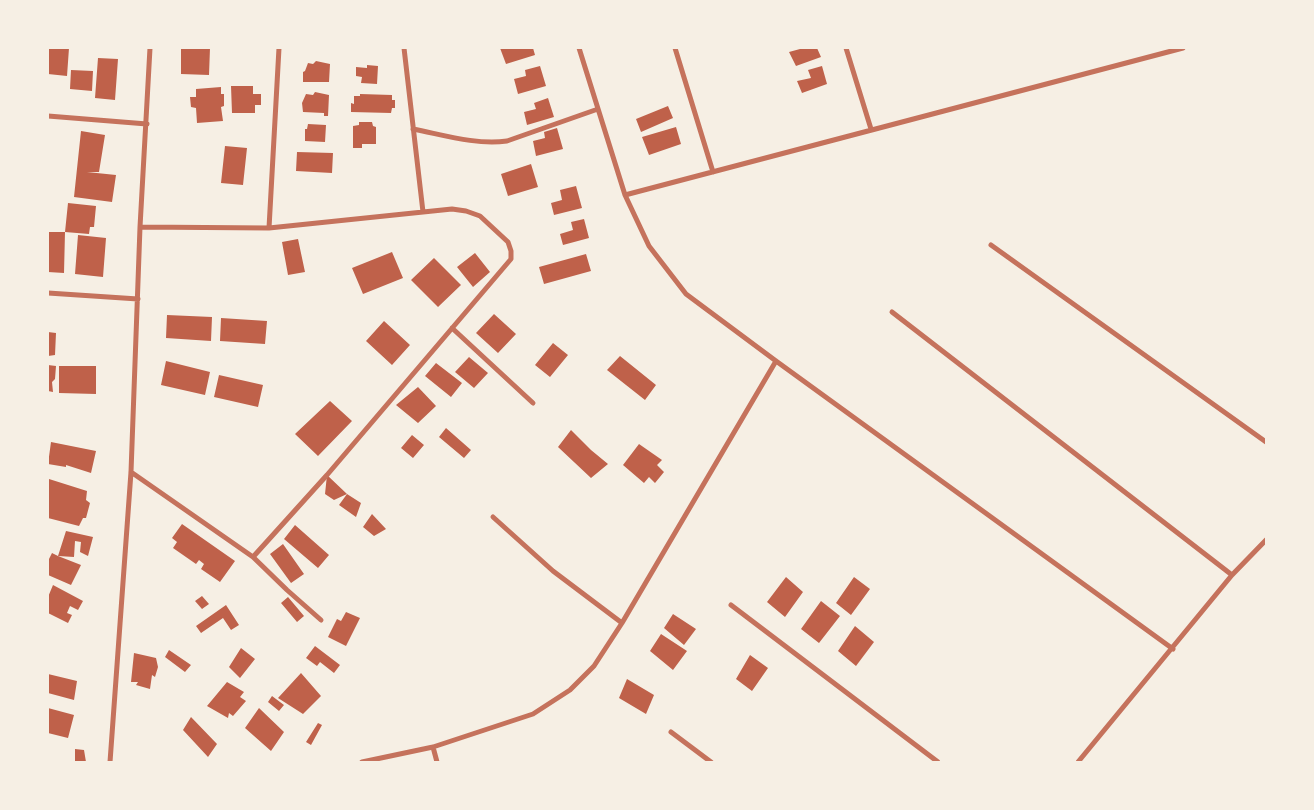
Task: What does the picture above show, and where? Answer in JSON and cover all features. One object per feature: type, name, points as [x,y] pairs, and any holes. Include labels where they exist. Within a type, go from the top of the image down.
[{"type":"street","points":[[110,762],[131,472],[140,226],[150,48]]},
{"type":"street","points":[[269,228],[279,48]]},
{"type":"street","points":[[404,48],[423,212]]},
{"type":"street","points":[[579,48],[625,196],[649,246],[686,294],[1173,649]]},
{"type":"street","points":[[674,48],[712,172]]},
{"type":"street","points":[[846,48],[871,129]]},
{"type":"street","points":[[625,196],[871,129],[1183,48]]},
{"type":"street","points":[[413,129],[478,142],[493,143],[507,141],[598,108]]},
{"type":"street","points":[[48,116],[146,124]]},
{"type":"street","points":[[140,226],[269,228],[452,209],[480,216],[508,242],[511,259],[327,475],[253,557]]},
{"type":"street","points":[[991,245],[1266,442]]},
{"type":"street","points":[[48,293],[138,299]]},
{"type":"street","points":[[892,312],[1232,576]]},
{"type":"street","points":[[452,328],[533,403]]},
{"type":"street","points":[[362,762],[433,747],[533,714],[570,690],[594,666],[622,623],[776,361]]},
{"type":"street","points":[[131,472],[253,557],[321,620]]},
{"type":"street","points":[[493,517],[553,571],[622,623]]},
{"type":"street","points":[[1078,762],[1232,576],[1266,540]]},
{"type":"street","points":[[731,605],[938,762]]},
{"type":"street","points":[[671,732],[711,762]]},
{"type":"street","points":[[433,747],[437,762]]},
{"type":"building","points":[[48,48],[69,48],[67,76],[48,74]]},
{"type":"building","points":[[181,48],[210,48],[209,75],[181,74]]},
{"type":"building","points":[[500,48],[533,48],[535,55],[506,64]]},
{"type":"building","points":[[800,48],[817,48],[821,57],[796,66],[789,52]]},
{"type":"building","points":[[98,58],[118,59],[115,100],[95,98]]},
{"type":"building","points":[[316,61],[330,64],[329,82],[303,82],[303,72],[308,63],[313,64]]},
{"type":"building","points":[[367,65],[378,66],[377,84],[361,83],[362,77],[356,76],[356,67],[367,68]]},
{"type":"building","points":[[540,66],[546,86],[518,94],[514,79],[526,76],[525,70]]},
{"type":"building","points":[[822,66],[827,84],[802,93],[797,81],[811,78],[808,70]]},
{"type":"building","points":[[71,70],[93,71],[92,91],[70,89]]},
{"type":"building","points":[[231,86],[253,86],[253,94],[261,94],[261,105],[255,105],[255,113],[232,113]]},
{"type":"building","points":[[221,87],[221,94],[224,94],[224,106],[221,107],[223,121],[197,123],[196,108],[191,107],[190,97],[196,97],[196,89]]},
{"type":"building","points":[[315,92],[329,95],[328,116],[324,116],[324,113],[303,112],[302,103],[306,94],[313,95]]},
{"type":"building","points":[[360,94],[392,95],[392,100],[395,100],[395,108],[392,108],[391,113],[351,112],[351,103],[354,104],[354,96],[360,96]]},
{"type":"building","points":[[548,98],[554,117],[527,125],[524,112],[536,109],[534,103]]},
{"type":"building","points":[[668,106],[673,118],[641,132],[636,119]]},
{"type":"building","points":[[359,122],[372,122],[373,126],[376,127],[376,144],[362,144],[362,148],[353,148],[353,126],[359,125]]},
{"type":"building","points":[[308,124],[326,125],[325,142],[305,141],[305,129],[307,129]]},
{"type":"building","points":[[676,127],[681,144],[649,155],[642,137]]},
{"type":"building","points":[[557,128],[563,149],[536,156],[533,141],[545,138],[544,132]]},
{"type":"building","points":[[81,131],[105,135],[99,172],[87,172],[116,175],[112,202],[74,197]]},
{"type":"building","points":[[225,146],[247,148],[243,185],[221,183]]},
{"type":"building","points":[[297,152],[333,153],[332,173],[296,171]]},
{"type":"building","points":[[531,164],[538,187],[508,196],[501,174]]},
{"type":"building","points":[[576,186],[582,208],[554,215],[551,203],[562,200],[560,190]]},
{"type":"building","points":[[68,203],[96,206],[94,227],[90,227],[89,234],[65,232]]},
{"type":"building","points":[[584,219],[589,238],[563,245],[560,234],[573,230],[571,222]]},
{"type":"building","points":[[48,232],[65,232],[64,273],[48,272]]},
{"type":"building","points":[[78,235],[106,238],[103,277],[75,274]]},
{"type":"building","points":[[298,239],[305,272],[288,275],[282,242]]},
{"type":"building","points":[[392,252],[403,278],[363,294],[352,268]]},
{"type":"building","points":[[475,253],[490,272],[473,287],[457,267]]},
{"type":"building","points":[[586,254],[591,271],[544,284],[539,267]]},
{"type":"building","points":[[434,258],[461,285],[438,307],[411,280]]},
{"type":"building","points":[[494,314],[516,334],[498,353],[476,333]]},
{"type":"building","points":[[167,315],[212,317],[211,341],[166,338]]},
{"type":"building","points":[[221,318],[267,321],[265,344],[220,341]]},
{"type":"building","points":[[384,321],[410,345],[392,365],[366,341]]},
{"type":"building","points":[[48,332],[56,333],[55,355],[48,356]]},
{"type":"building","points":[[553,343],[568,355],[550,377],[535,365]]},
{"type":"building","points":[[620,356],[656,385],[645,400],[607,370]]},
{"type":"building","points":[[469,357],[488,373],[474,388],[455,372]]},
{"type":"building","points":[[166,361],[210,372],[205,395],[161,385]]},
{"type":"building","points":[[436,363],[462,383],[451,397],[425,376]]},
{"type":"building","points":[[48,365],[56,366],[55,379],[52,382],[53,392],[48,391]]},
{"type":"building","points":[[59,366],[96,366],[96,394],[59,393]]},
{"type":"building","points":[[219,375],[263,385],[258,407],[214,397]]},
{"type":"building","points":[[418,387],[436,406],[418,423],[396,405]]},
{"type":"building","points":[[330,401],[352,421],[318,456],[295,434]]},
{"type":"building","points":[[446,428],[471,450],[464,458],[439,437]]},
{"type":"building","points":[[571,430],[608,464],[591,478],[558,447]]},
{"type":"building","points":[[412,435],[424,445],[413,458],[401,448]]},
{"type":"building","points":[[51,442],[96,451],[91,473],[66,465],[66,467],[48,464]]},
{"type":"building","points":[[639,444],[662,460],[657,465],[664,472],[655,483],[649,477],[644,483],[623,465]]},
{"type":"building","points":[[327,475],[347,494],[334,500],[325,494]]},
{"type":"building","points":[[49,479],[87,491],[86,500],[90,503],[86,518],[83,518],[79,526],[48,518]]},
{"type":"building","points":[[347,494],[361,503],[356,517],[339,505]]},
{"type":"building","points":[[372,514],[386,529],[374,536],[363,527]]},
{"type":"building","points":[[182,524],[235,561],[220,582],[201,569],[204,564],[199,560],[196,564],[173,548],[177,542],[172,538]]},
{"type":"building","points":[[295,525],[329,555],[318,568],[284,539]]},
{"type":"building","points":[[66,531],[93,537],[88,556],[80,552],[81,542],[75,541],[74,557],[58,556]]},
{"type":"building","points":[[283,544],[304,574],[291,583],[270,554]]},
{"type":"building","points":[[52,553],[81,565],[71,585],[48,575],[48,561]]},
{"type":"building","points":[[786,577],[803,592],[785,617],[767,602]]},
{"type":"building","points":[[854,577],[870,589],[851,615],[836,603]]},
{"type":"building","points":[[53,585],[83,601],[78,610],[70,606],[67,613],[72,615],[68,623],[48,613],[48,597]]},
{"type":"building","points":[[202,596],[209,604],[202,609],[195,601]]},
{"type":"building","points":[[288,597],[304,616],[297,622],[281,603]]},
{"type":"building","points":[[821,601],[840,616],[819,643],[801,629]]},
{"type":"building","points":[[226,605],[239,625],[231,630],[223,618],[201,633],[196,626]]},
{"type":"building","points":[[346,612],[360,618],[346,646],[328,637],[337,619],[341,621]]},
{"type":"building","points":[[673,614],[696,629],[684,645],[664,628]]},
{"type":"building","points":[[855,626],[874,642],[856,666],[838,651]]},
{"type":"building","points":[[661,634],[687,651],[673,670],[650,651]]},
{"type":"building","points":[[315,646],[340,665],[334,673],[320,662],[317,666],[306,658]]},
{"type":"building","points":[[241,648],[255,659],[240,678],[229,667]]},
{"type":"building","points":[[169,650],[191,665],[185,672],[165,657]]},
{"type":"building","points":[[134,653],[156,658],[158,667],[155,677],[152,675],[150,689],[136,685],[138,682],[131,682]]},
{"type":"building","points":[[750,655],[768,668],[752,691],[736,679]]},
{"type":"building","points":[[301,673],[321,696],[303,714],[278,698]]},
{"type":"building","points":[[48,674],[77,681],[74,700],[48,693]]},
{"type":"building","points":[[627,679],[654,695],[646,714],[619,698]]},
{"type":"building","points":[[227,682],[244,692],[240,697],[246,701],[233,716],[229,713],[228,718],[207,706]]},
{"type":"building","points":[[272,696],[284,705],[279,711],[268,702]]},
{"type":"building","points":[[48,708],[74,715],[68,738],[48,733]]},
{"type":"building","points":[[259,708],[284,732],[271,751],[245,728]]},
{"type":"building","points":[[191,717],[217,744],[208,757],[183,730]]},
{"type":"building","points":[[318,723],[322,725],[311,745],[306,742]]},
{"type":"building","points":[[75,749],[84,750],[86,762],[75,761]]}]
